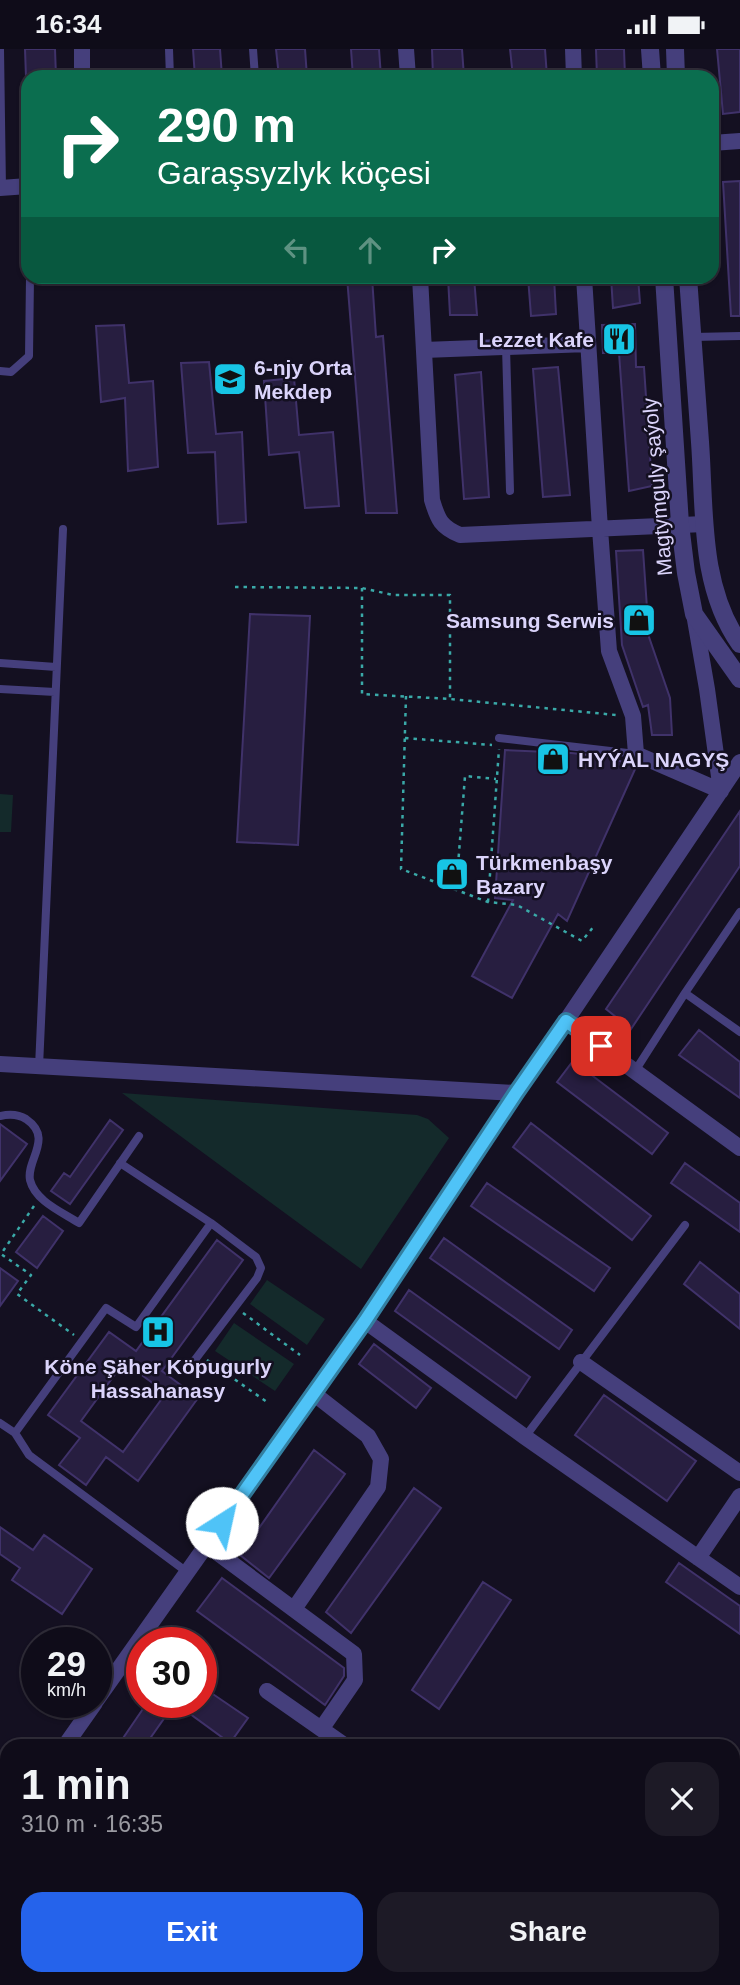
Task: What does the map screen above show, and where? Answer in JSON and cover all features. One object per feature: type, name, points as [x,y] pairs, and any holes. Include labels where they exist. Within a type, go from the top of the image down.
[{"type":"street","points":[[82,49],[82,70]]},
{"type":"street","points":[[406,49],[408,70]]},
{"type":"street","points":[[573,49],[574,70]]},
{"type":"street","points":[[650,49],[652,70]]},
{"type":"street","points":[[675,49],[676,70]]},
{"type":"street","points":[[719,142],[740,141]]},
{"type":"street","points":[[1,188],[21,187]]},
{"type":"street","points":[[420,284],[432,500],[437,517],[446,529],[460,535],[704,524]]},
{"type":"street","points":[[584,284],[609,651],[633,716],[636,754],[720,791]]},
{"type":"street","name":"Magtymguly şaýoly","points":[[664,284],[680,524],[694,614],[740,679]]},
{"type":"street","name":"Magtymguly şaýoly","points":[[689,284],[704,524],[713,587],[730,630],[740,643]]},
{"type":"street","points":[[424,350],[588,344]]},
{"type":"street","points":[[694,614],[720,791]]},
{"type":"street","points":[[112,1679],[365,1321],[720,791],[737,773]]},
{"type":"street","points":[[566,1021],[740,1148]]},
{"type":"street","points":[[0,1064],[516,1093]]},
{"type":"street","points":[[365,1321],[740,1587]]},
{"type":"street","points":[[581,1362],[740,1473]]},
{"type":"street","points":[[294,1609],[379,1487],[381,1459],[368,1436],[313,1394]]},
{"type":"street","points":[[698,1558],[740,1496]]},
{"type":"street","points":[[207,1545],[354,1654],[355,1680],[322,1728]]},
{"type":"street","points":[[267,1691],[336,1739]]},
{"type":"street","points":[[70,1739],[85,1718]]},
{"type":"lane","points":[[0,49],[1,188]]},
{"type":"lane","points":[[169,49],[170,70]]},
{"type":"lane","points":[[253,49],[254,70]]},
{"type":"lane","points":[[0,371],[11,372],[29,356],[30,284]]},
{"type":"lane","points":[[693,337],[740,336]]},
{"type":"lane","points":[[506,347],[510,491]]},
{"type":"lane","points":[[39,1067],[63,529]]},
{"type":"lane","points":[[0,663],[56,667]]},
{"type":"lane","points":[[0,689],[55,692]]},
{"type":"lane","points":[[499,739],[636,754]]},
{"type":"lane","points":[[635,1071],[740,912]]},
{"type":"lane","points":[[685,993],[740,1032]]},
{"type":"lane","points":[[0,1116],[17,1115],[32,1124],[39,1147],[30,1179],[40,1198],[79,1223],[139,1136]]},
{"type":"lane","points":[[120,1163],[211,1223],[256,1257],[261,1268],[257,1278],[191,1365]]},
{"type":"lane","points":[[15,1433],[106,1308],[136,1327],[211,1223]]},
{"type":"lane","points":[[525,1437],[685,1225]]},
{"type":"lane","points":[[0,1423],[15,1433],[29,1455],[187,1572]]},
{"type":"path","points":[[235,587],[362,588],[393,595],[450,595],[450,699]]},
{"type":"path","points":[[362,588],[362,694],[450,699],[633,716]]},
{"type":"path","points":[[406,696],[401,869],[488,902],[517,905],[582,941],[594,926]]},
{"type":"path","points":[[405,738],[499,745],[488,902]]},
{"type":"path","points":[[456,891],[465,776],[496,779]]},
{"type":"path","points":[[40,1198],[1,1254],[31,1275],[17,1294],[83,1341]]},
{"type":"path","points":[[235,1307],[300,1355]]},
{"type":"path","points":[[199,1355],[267,1402]]},
{"type":"green space","points":[[0,794],[13,795],[11,832],[0,832]]},
{"type":"green space","points":[[122,1093],[417,1115],[428,1119],[449,1138],[361,1269]]},
{"type":"green space","points":[[267,1280],[325,1319],[307,1345],[250,1304]]},
{"type":"green space","points":[[234,1323],[294,1364],[275,1391],[215,1351]]},
{"type":"building","points":[[25,49],[55,49],[56,70],[26,70]]},
{"type":"building","points":[[193,49],[220,49],[222,70],[194,70]]},
{"type":"building","points":[[276,49],[305,49],[306,70],[278,70]]},
{"type":"building","points":[[351,49],[379,49],[380,70],[352,70]]},
{"type":"building","points":[[432,49],[462,49],[464,70],[433,70]]},
{"type":"building","points":[[510,49],[545,49],[546,70],[512,70]]},
{"type":"building","points":[[596,49],[624,49],[625,70],[597,70]]},
{"type":"building","points":[[717,49],[740,49],[740,112],[723,114]]},
{"type":"building","points":[[740,181],[740,316],[731,316],[723,182]]},
{"type":"building","points":[[348,284],[372,284],[376,337],[383,336],[397,513],[366,513]]},
{"type":"building","points":[[448,284],[475,284],[477,315],[450,315]]},
{"type":"building","points":[[529,284],[554,284],[556,314],[531,316]]},
{"type":"building","points":[[611,284],[639,284],[640,303],[613,308]]},
{"type":"building","points":[[635,324],[636,367],[644,367],[652,486],[629,491],[619,353],[603,353],[602,325]]},
{"type":"building","points":[[124,325],[129,383],[153,381],[158,467],[128,471],[125,398],[101,402],[96,326]]},
{"type":"building","points":[[209,362],[216,434],[242,432],[246,522],[218,524],[215,452],[188,453],[181,363]]},
{"type":"building","points":[[558,367],[570,495],[543,497],[533,369]]},
{"type":"building","points":[[481,372],[489,497],[464,499],[455,375]]},
{"type":"building","points":[[294,378],[299,435],[333,432],[339,506],[305,508],[299,452],[269,455],[264,381]]},
{"type":"building","points":[[643,550],[649,637],[670,698],[672,735],[652,735],[648,705],[643,707],[622,645],[616,551]]},
{"type":"building","points":[[250,614],[310,616],[298,845],[237,842]]},
{"type":"building","points":[[505,750],[609,757],[636,767],[567,921],[558,914],[512,998],[472,976],[513,900],[495,898]]},
{"type":"building","points":[[740,811],[740,866],[631,1029],[606,1009]]},
{"type":"building","points":[[699,1030],[740,1062],[740,1098],[679,1055]]},
{"type":"building","points":[[573,1061],[668,1133],[652,1154],[557,1082]]},
{"type":"building","points":[[110,1120],[123,1130],[70,1204],[51,1191],[64,1173],[70,1177]]},
{"type":"building","points":[[531,1123],[651,1216],[632,1240],[513,1147]]},
{"type":"building","points":[[0,1124],[27,1144],[0,1181]]},
{"type":"building","points":[[685,1163],[740,1203],[740,1232],[671,1183]]},
{"type":"building","points":[[487,1183],[610,1268],[594,1291],[471,1206]]},
{"type":"building","points":[[43,1216],[63,1231],[37,1268],[16,1252]]},
{"type":"building","points":[[444,1238],[572,1330],[559,1349],[430,1258]]},
{"type":"building","points":[[217,1240],[243,1260],[162,1371],[198,1398],[138,1481],[106,1457],[86,1485],[59,1465],[80,1438],[48,1415],[109,1332],[136,1351]],"holes":[[[124,1362],[166,1393],[123,1452],[81,1421]]]},
{"type":"building","points":[[700,1262],[740,1294],[740,1329],[684,1284]]},
{"type":"building","points":[[0,1268],[18,1281],[0,1306]]},
{"type":"building","points":[[409,1290],[530,1377],[516,1398],[395,1311]]},
{"type":"building","points":[[374,1344],[431,1388],[416,1408],[359,1364]]},
{"type":"building","points":[[604,1395],[696,1461],[667,1501],[575,1435]]},
{"type":"building","points":[[314,1450],[345,1474],[269,1578],[240,1555]]},
{"type":"building","points":[[414,1488],[441,1508],[351,1633],[326,1612]]},
{"type":"building","points":[[0,1527],[33,1550],[44,1535],[92,1569],[62,1614],[12,1580],[20,1568],[0,1554]]},
{"type":"building","points":[[679,1563],[740,1606],[740,1634],[666,1582]]},
{"type":"building","points":[[222,1578],[344,1668],[344,1676],[325,1705],[197,1611]]},
{"type":"building","points":[[483,1582],[511,1600],[439,1709],[412,1690]]},
{"type":"building","points":[[217,1697],[248,1718],[233,1739],[224,1739],[196,1718],[217,1718]]},
{"type":"building","points":[[137,1718],[164,1718],[150,1739],[122,1739]]},
{"type":"place","name":"Lezzet Kafe","points":[[619,339]]},
{"type":"place","name":"6-njy Orta Mekdep","points":[[230,379]]},
{"type":"place","name":"Samsung Serwis","points":[[639,620]]},
{"type":"place","name":"HYÝAL NAGYŞ","points":[[553,759]]},
{"type":"place","name":"Türkmenbaşy Bazary","points":[[452,874]]},
{"type":"place","name":"Köne Şäher Köpugurly Hassahanasy","points":[[158,1332]]},
{"type":"route","points":[[222,1523],[365,1321],[566,1021],[601,1046]]}]
